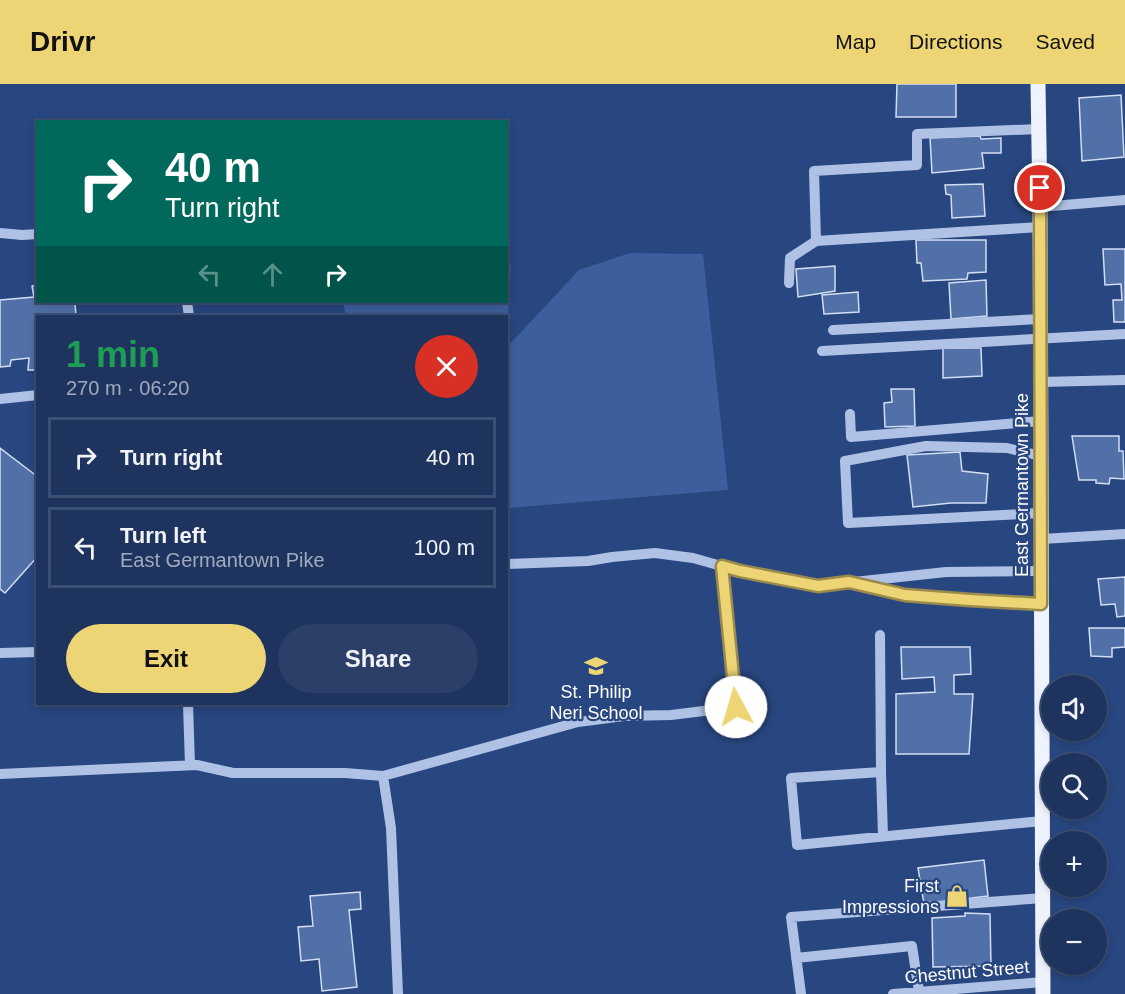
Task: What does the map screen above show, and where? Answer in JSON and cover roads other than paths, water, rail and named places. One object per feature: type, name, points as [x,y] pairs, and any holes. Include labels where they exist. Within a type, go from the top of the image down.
[{"type":"main road","name":"East Germantown Pike","points":[[1038,84],[1043,988]]},
{"type":"street","points":[[816,241],[814,171],[917,165],[917,134],[1039,129]]},
{"type":"street","points":[[1040,207],[1125,200]]},
{"type":"street","points":[[789,283],[790,258],[816,241],[1040,227]]},
{"type":"street","points":[[0,233],[36,234]]},
{"type":"street","points":[[833,330],[1041,319]]},
{"type":"street","points":[[822,351],[1125,334]]},
{"type":"street","points":[[1041,382],[1125,381]]},
{"type":"street","points":[[0,399],[36,395]]},
{"type":"street","points":[[850,414],[851,437],[1041,421]]},
{"type":"street","points":[[1041,456],[1007,448],[926,446],[845,461],[848,523],[1041,513]]},
{"type":"street","points":[[1041,539],[1125,534]]},
{"type":"street","points":[[508,564],[588,561],[655,553],[693,558],[740,571],[818,586],[946,572],[1042,571]]},
{"type":"street","points":[[0,774],[197,765],[233,773],[345,773],[383,776],[578,722],[624,716],[671,715],[736,707],[722,566]]},
{"type":"street","points":[[849,582],[905,595],[1041,604]]},
{"type":"street","points":[[880,635],[883,836]]},
{"type":"street","points":[[0,653],[36,652]]},
{"type":"street","points":[[188,705],[190,765]]},
{"type":"street","points":[[881,772],[791,778],[797,845],[1042,821]]},
{"type":"street","points":[[383,776],[391,828],[399,994]]},
{"type":"street","points":[[801,994],[791,917],[1043,898]]},
{"type":"street","points":[[796,958],[912,946],[919,992]]},
{"type":"street","name":"Chestnut Street","points":[[893,994],[1043,988]]},
{"type":"place","name":"St. Philip Neri School","points":[[596,666]]},
{"type":"place","name":"First Impressions","points":[[957,896]]}]
